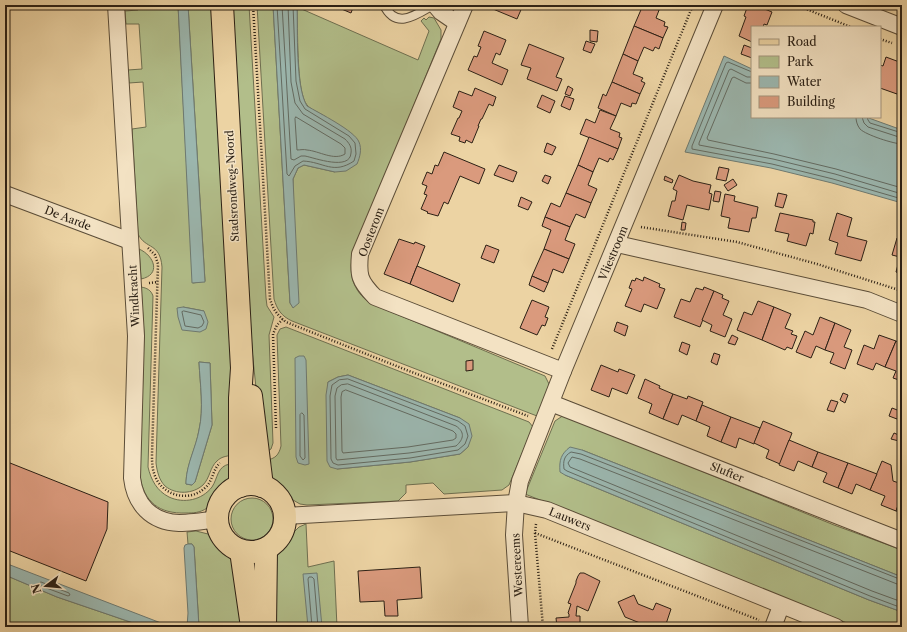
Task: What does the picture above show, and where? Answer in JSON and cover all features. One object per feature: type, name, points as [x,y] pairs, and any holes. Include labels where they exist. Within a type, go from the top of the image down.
[{"type":"main road","name":"Stadsrondweg-Noord","points":[[222,5],[242,368],[240,398],[240,486]]},
{"type":"main road","name":"Stadsrondweg-Noord","points":[[242,368],[252,396],[262,486]]},
{"type":"main road","points":[[250,484],[262,486],[273,492],[281,503],[285,516],[284,529],[277,541],[266,549],[254,553],[242,552],[229,545],[220,533],[217,519],[219,505],[228,493],[240,486],[250,484]]},
{"type":"main road","points":[[265,627],[266,549]]},
{"type":"main road","points":[[242,552],[252,627]]},
{"type":"street","name":"Windkracht","points":[[116,5],[136,336],[132,478],[133,490],[136,498],[154,517],[179,523],[217,519]]},
{"type":"street","points":[[434,5],[457,23]]},
{"type":"street","name":"Oosterom","points":[[464,5],[360,254],[359,271],[365,286],[375,297],[563,371]]},
{"type":"street","name":"Vliestroom","points":[[516,503],[520,481],[563,371],[715,5]]},
{"type":"street","points":[[846,5],[902,27]]},
{"type":"street","name":"De Aarde","points":[[5,194],[130,241]]},
{"type":"street","points":[[617,244],[867,300],[902,314]]},
{"type":"street","name":"Slufter","points":[[551,403],[902,542]]},
{"type":"street","name":"Lauwers","points":[[285,516],[516,503],[547,510],[836,627]]},
{"type":"street","name":"Westereems","points":[[516,503],[514,535],[520,627]]},
{"type":"street","points":[[773,626],[781,606]]},
{"type":"lane","points":[[384,5],[388,12],[393,16],[400,19],[406,19],[434,5]]},
{"type":"path","points":[[253,5],[270,299],[273,309],[279,317],[286,322],[409,371],[544,422]]},
{"type":"path","points":[[546,364],[693,5]]},
{"type":"path","points":[[796,5],[848,26]]},
{"type":"path","points":[[625,224],[737,242],[816,264],[902,291]]},
{"type":"path","points":[[130,241],[151,250],[157,259],[158,264],[152,465],[156,479],[167,491],[173,494],[188,496],[207,487],[219,464],[227,460],[240,459]]},
{"type":"path","points":[[277,436],[273,334],[277,325],[283,319]]},
{"type":"path","points":[[537,508],[535,533],[543,627]]},
{"type":"path","points":[[535,533],[773,626]]},
{"type":"green space","points":[[138,5],[178,5],[193,283],[205,281],[188,5],[213,5],[232,328],[234,455],[225,456],[219,459],[213,466],[203,485],[189,492],[174,491],[165,486],[161,481],[156,463],[162,267],[159,254],[141,239],[138,234],[132,129],[146,127],[143,82],[129,83],[128,70],[142,69],[139,24],[126,24],[125,11],[138,10]],"holes":[[[183,307],[204,311],[183,330]],[[199,362],[210,363],[212,425],[195,482],[192,485],[186,484],[186,477],[198,437],[201,414]]]},
{"type":"green space","points":[[232,5],[249,5],[266,298],[267,306],[274,317],[269,335],[273,443],[271,449],[268,451],[257,397],[252,350]]},
{"type":"green space","points":[[257,5],[273,5],[290,303],[293,307],[293,179],[298,168],[304,165],[335,172],[326,117],[309,107],[303,98],[298,59],[297,7],[418,60],[429,31],[421,21],[424,18],[426,20],[429,17],[434,18],[441,30],[441,39],[353,254],[351,268],[353,282],[359,293],[370,303],[545,376],[549,384],[549,389],[537,416],[292,321],[280,312],[274,299]]},
{"type":"green space","points":[[139,249],[149,256],[154,265],[151,274],[141,279]]},
{"type":"green space","points":[[141,287],[151,292],[153,296],[148,467],[153,481],[161,492],[169,497],[181,500],[192,500],[208,491],[212,487],[220,470],[226,465],[230,464],[230,479],[219,491],[211,504],[199,512],[176,513],[161,509],[154,505],[149,499],[142,485],[140,476],[144,333]]},
{"type":"green space","points":[[286,327],[529,422],[533,427],[509,485],[502,490],[444,494],[433,483],[406,485],[406,493],[398,501],[307,505],[300,504],[293,500],[272,478],[266,460],[272,459],[276,456],[281,446],[277,335],[280,329]],"holes":[[[348,375],[460,418],[468,447],[460,454],[410,462],[337,469],[328,382],[338,377]]]},
{"type":"green space","points":[[564,415],[834,525],[902,550],[902,577],[582,450],[565,475],[869,600],[902,612],[902,627],[857,627],[525,494],[555,421]]},
{"type":"green space","points":[[252,498],[267,504],[273,519],[267,534],[252,540],[237,534],[231,519],[237,504]]},
{"type":"green space","points":[[306,524],[308,567],[334,561],[337,627],[269,627],[275,558],[294,532],[299,527]]},
{"type":"green space","points":[[196,531],[208,534],[234,559],[245,627],[199,627],[194,547],[192,544],[188,544],[187,532]]},
{"type":"green space","points":[[5,575],[57,597],[145,627],[5,627]]},
{"type":"water","points":[[178,5],[188,5],[205,282],[192,283]]},
{"type":"water","points":[[273,5],[297,5],[299,72],[303,97],[307,106],[336,122],[351,133],[359,142],[360,147],[360,156],[357,164],[346,171],[335,172],[304,165],[298,168],[293,179],[299,303],[293,308],[290,303]]},
{"type":"water","points":[[724,56],[751,69],[751,118],[869,118],[902,130],[902,203],[832,183],[771,168],[685,152]]},
{"type":"water","points":[[183,307],[204,311],[208,322],[206,329],[200,332],[182,330],[177,308]]},
{"type":"water","points":[[304,356],[306,360],[309,464],[305,465],[298,463],[296,457],[295,358]]},
{"type":"water","points":[[199,362],[210,363],[212,425],[195,482],[192,485],[186,484],[186,481],[188,468],[198,436],[201,413]]},
{"type":"water","points":[[348,375],[460,418],[469,424],[472,436],[468,447],[460,454],[410,462],[337,469],[330,467],[327,461],[326,395],[328,382],[338,377]]},
{"type":"water","points":[[570,447],[582,450],[902,577],[902,612],[869,600],[565,475],[560,472],[560,461],[564,452]]},
{"type":"water","points":[[192,544],[194,547],[199,627],[187,627],[188,613],[184,548],[185,545]]},
{"type":"water","points":[[5,563],[161,623],[167,627],[145,627],[57,597],[5,575]]},
{"type":"water","points":[[317,573],[322,627],[308,627],[303,574]]},
{"type":"building","points":[[332,5],[354,5],[351,13]]},
{"type":"building","points":[[495,5],[523,5],[517,19],[493,9]]},
{"type":"building","points":[[643,5],[661,5],[656,18],[665,22],[664,26],[668,27],[663,38],[634,26]]},
{"type":"building","points":[[748,5],[755,5],[772,12],[767,25],[751,26],[751,42],[739,36],[746,17],[744,16]]},
{"type":"building","points":[[634,26],[663,38],[659,49],[655,47],[653,51],[644,47],[638,61],[623,54]]},
{"type":"building","points":[[590,30],[598,31],[597,42],[590,41]]},
{"type":"building","points":[[484,31],[506,40],[500,55],[496,53],[492,63],[508,70],[502,85],[468,70],[474,56],[477,57],[481,47],[478,46]]},
{"type":"building","points":[[586,41],[595,44],[591,53],[583,50]]},
{"type":"building","points":[[529,44],[564,58],[556,77],[562,79],[557,91],[527,79],[531,68],[521,65]]},
{"type":"building","points":[[744,45],[751,48],[751,58],[741,54]]},
{"type":"building","points":[[623,54],[638,61],[633,74],[643,78],[641,81],[645,83],[640,94],[612,82]]},
{"type":"building","points":[[886,57],[902,63],[902,80],[897,94],[881,88],[881,65],[883,66]]},
{"type":"building","points":[[612,82],[640,94],[636,104],[632,103],[631,107],[621,103],[616,116],[598,108],[603,94],[606,96]]},
{"type":"building","points":[[568,86],[573,89],[570,96],[565,94]]},
{"type":"building","points":[[475,88],[496,97],[493,106],[489,104],[481,119],[472,143],[466,140],[465,143],[459,141],[460,137],[451,134],[462,111],[453,107],[459,91],[472,96]]},
{"type":"building","points":[[542,95],[555,101],[550,113],[537,107]]},
{"type":"building","points":[[565,96],[574,99],[570,110],[561,106]]},
{"type":"building","points":[[600,110],[616,116],[610,129],[620,133],[619,137],[622,138],[618,149],[580,134],[586,119],[595,123]]},
{"type":"building","points":[[589,137],[618,149],[613,160],[610,158],[608,162],[599,158],[593,172],[578,165]]},
{"type":"building","points":[[547,143],[556,147],[552,155],[544,152]]},
{"type":"building","points":[[444,152],[485,169],[479,184],[460,176],[448,204],[444,202],[438,216],[427,213],[428,212],[421,209],[427,195],[424,194],[427,186],[422,184],[427,172],[432,174],[435,165],[438,166]]},
{"type":"building","points":[[499,165],[517,172],[513,182],[494,175]]},
{"type":"building","points":[[578,165],[593,172],[588,185],[597,189],[591,203],[566,193]]},
{"type":"building","points":[[719,167],[729,169],[726,181],[716,179]]},
{"type":"building","points":[[545,175],[551,177],[548,184],[542,181]]},
{"type":"building","points":[[679,175],[693,181],[711,185],[709,193],[712,194],[709,210],[687,205],[683,220],[668,216],[672,201],[675,201],[677,191],[673,189]]},
{"type":"building","points":[[665,176],[673,180],[672,183],[664,180]]},
{"type":"building","points":[[733,179],[737,185],[728,191],[724,185]]},
{"type":"building","points":[[715,191],[721,192],[719,202],[713,201]]},
{"type":"building","points":[[566,193],[591,203],[585,218],[576,214],[570,227],[545,217],[551,203],[560,207]]},
{"type":"building","points":[[778,193],[787,195],[783,208],[775,206]]},
{"type":"building","points":[[725,194],[735,196],[734,201],[758,207],[756,218],[752,218],[749,232],[728,228],[730,218],[721,216]]},
{"type":"building","points":[[521,197],[532,202],[528,210],[518,206]]},
{"type":"building","points":[[780,213],[813,220],[813,222],[815,222],[813,234],[810,233],[806,246],[787,241],[789,234],[775,231]]},
{"type":"building","points":[[837,213],[852,218],[847,236],[867,241],[861,261],[835,254],[838,243],[829,240]]},
{"type":"building","points":[[545,217],[570,227],[565,240],[575,244],[569,259],[544,249],[551,230],[542,226]]},
{"type":"building","points":[[682,222],[686,223],[685,230],[681,230]]},
{"type":"building","points":[[897,238],[902,240],[902,274],[896,272],[900,257],[892,255]]},
{"type":"building","points":[[399,239],[414,244],[415,242],[425,246],[410,284],[384,274]]},
{"type":"building","points":[[486,245],[499,250],[494,263],[481,258]]},
{"type":"building","points":[[544,249],[569,259],[563,273],[553,269],[548,283],[532,276]]},
{"type":"building","points":[[417,266],[460,284],[453,302],[410,284]]},
{"type":"building","points":[[532,276],[548,283],[544,292],[529,285]]},
{"type":"building","points":[[644,277],[660,284],[659,287],[665,289],[657,309],[644,304],[641,312],[625,306],[632,289],[629,288],[632,280],[635,281],[636,278],[643,281]]},
{"type":"building","points":[[704,287],[714,291],[700,327],[674,317],[681,299],[690,302],[696,288],[703,290]]},
{"type":"building","points":[[714,291],[723,295],[722,298],[729,301],[723,315],[732,319],[725,337],[710,331],[712,325],[702,320]]},
{"type":"building","points":[[532,300],[549,307],[545,317],[548,318],[545,326],[542,325],[537,335],[520,328]]},
{"type":"building","points":[[758,301],[774,307],[762,340],[737,330],[744,312],[752,315]]},
{"type":"building","points":[[774,307],[791,314],[785,328],[793,331],[791,334],[797,336],[792,349],[787,347],[785,350],[762,340]]},
{"type":"building","points":[[820,317],[835,323],[825,350],[816,346],[811,358],[796,352],[805,331],[813,335]]},
{"type":"building","points":[[617,322],[628,326],[625,336],[614,331]]},
{"type":"building","points":[[835,323],[851,330],[844,347],[852,350],[845,369],[830,363],[834,353],[825,350]]},
{"type":"building","points":[[732,335],[738,338],[735,345],[728,343]]},
{"type":"building","points":[[879,335],[896,341],[885,367],[876,363],[873,370],[857,364],[864,345],[874,349]]},
{"type":"building","points":[[896,341],[902,344],[902,381],[893,378],[896,371],[885,367]]},
{"type":"building","points":[[682,342],[690,345],[687,355],[679,351]]},
{"type":"building","points":[[714,353],[720,355],[717,365],[711,362]]},
{"type":"building","points":[[473,360],[473,370],[466,371],[466,361]]},
{"type":"building","points":[[601,365],[618,372],[619,369],[635,375],[627,394],[612,388],[609,397],[591,390]]},
{"type":"building","points":[[645,379],[660,386],[659,388],[673,394],[663,419],[649,413],[652,404],[638,398]]},
{"type":"building","points":[[843,393],[848,395],[845,403],[840,400]]},
{"type":"building","points":[[673,394],[687,399],[688,396],[703,402],[696,421],[682,415],[678,425],[663,419]]},
{"type":"building","points":[[831,400],[838,402],[834,412],[827,410]]},
{"type":"building","points":[[702,405],[731,417],[721,442],[707,436],[710,427],[696,421]]},
{"type":"building","points":[[892,408],[900,411],[897,419],[889,416]]},
{"type":"building","points":[[731,417],[760,428],[754,444],[739,438],[736,448],[721,442]]},
{"type":"building","points":[[763,421],[792,433],[780,464],[766,458],[769,450],[754,443]]},
{"type":"building","points":[[894,433],[901,436],[899,441],[891,439]]},
{"type":"building","points":[[789,440],[818,452],[812,467],[798,461],[794,471],[779,465]]},
{"type":"building","points":[[818,452],[848,463],[838,488],[823,482],[827,473],[812,467]]},
{"type":"building","points":[[5,461],[108,502],[107,529],[86,581],[5,549]]},
{"type":"building","points":[[882,461],[891,465],[893,481],[902,484],[902,495],[896,511],[881,505],[885,496],[870,490]]},
{"type":"building","points":[[848,463],[877,474],[870,490],[856,484],[852,494],[838,488]]},
{"type":"building","points":[[902,495],[902,513],[896,511]]},
{"type":"building","points":[[420,567],[422,598],[397,600],[398,616],[385,616],[384,601],[360,602],[358,571]]},
{"type":"building","points":[[580,573],[584,573],[600,581],[588,611],[577,606],[576,616],[580,616],[580,627],[557,627],[556,618],[569,617],[568,613],[571,604],[568,603]]},
{"type":"building","points":[[634,595],[638,604],[653,610],[656,603],[671,609],[665,627],[644,627],[645,625],[625,617],[618,602]]}]
